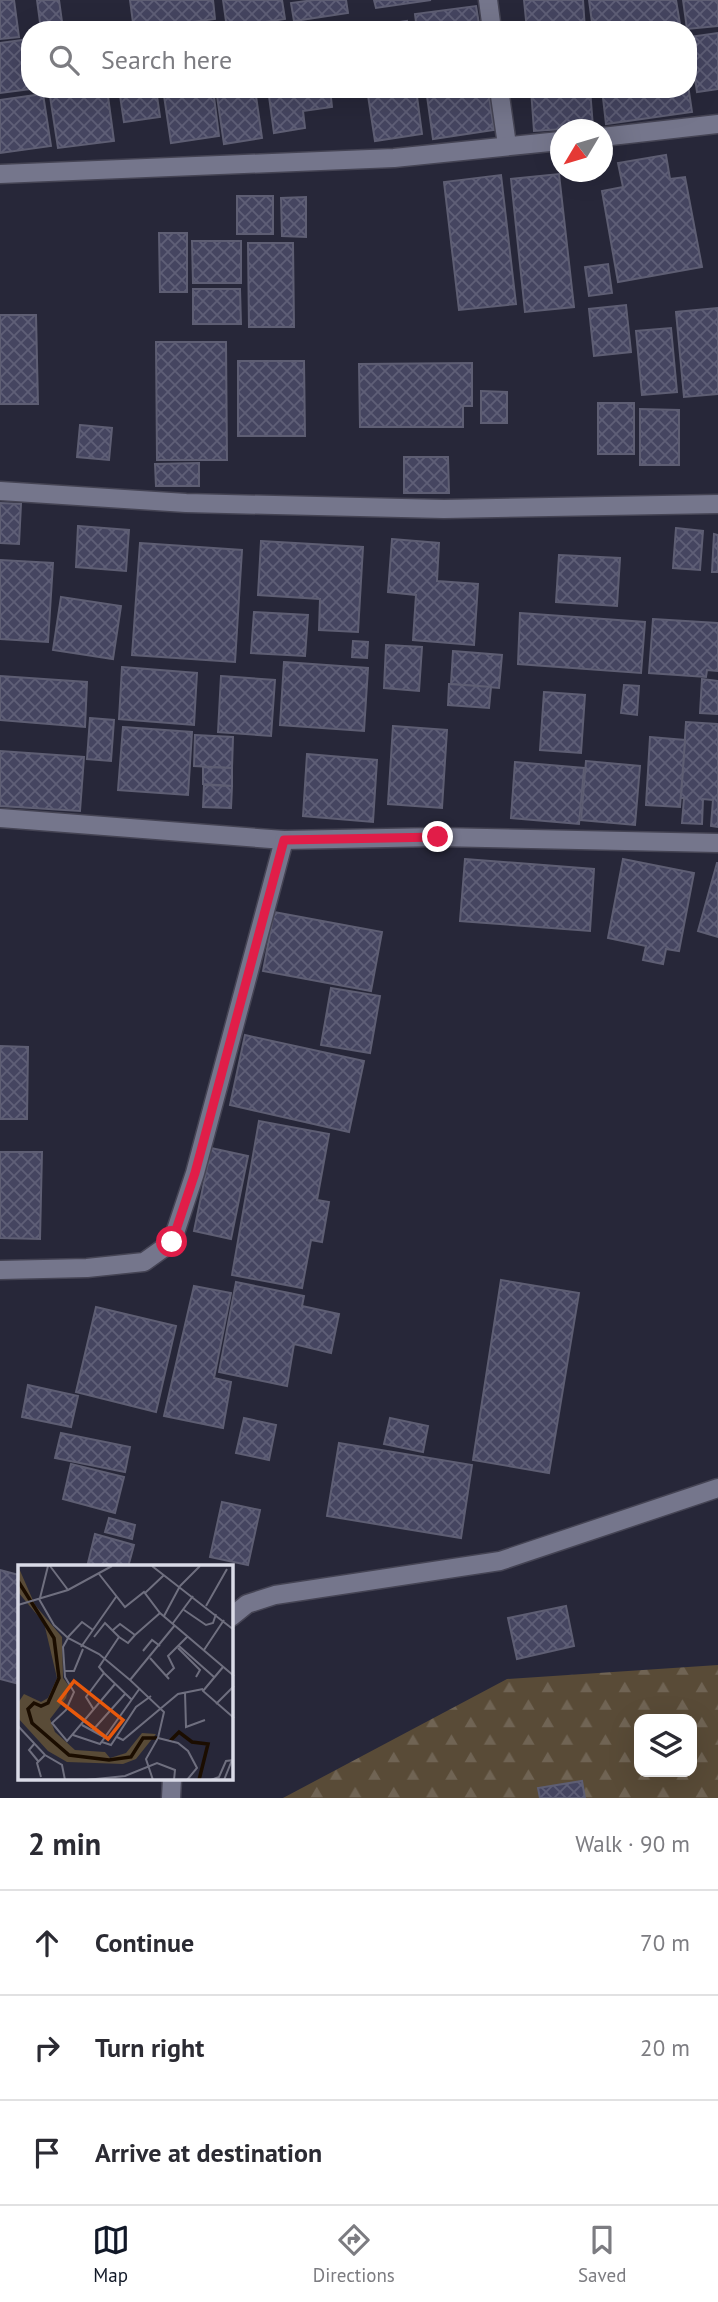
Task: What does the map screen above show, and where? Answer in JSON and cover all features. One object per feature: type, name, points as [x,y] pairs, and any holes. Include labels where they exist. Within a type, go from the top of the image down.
[{"type":"street","points":[[488,0],[491,21]]},
{"type":"street","points":[[500,98],[507,145]]},
{"type":"street","points":[[613,136],[718,124]]},
{"type":"street","points":[[0,174],[394,158],[550,142]]},
{"type":"street","points":[[0,491],[186,503],[444,509],[718,504]]},
{"type":"street","points":[[0,818],[284,840],[438,837],[718,843]]},
{"type":"street","points":[[0,1270],[87,1268],[144,1262],[172,1242],[195,1173],[284,840]]},
{"type":"street","points":[[233,1615],[247,1604],[275,1595],[500,1561],[718,1488]]},
{"type":"street","points":[[171,1798],[172,1780]]},
{"type":"green space","points":[[718,1665],[718,1798],[283,1798],[507,1679]]},
{"type":"building","points":[[0,0],[14,0],[19,37],[0,39]]},
{"type":"building","points":[[37,0],[59,0],[62,21],[40,21]]},
{"type":"building","points":[[130,0],[213,0],[215,19],[133,21]]},
{"type":"building","points":[[223,0],[282,0],[285,19],[226,21]]},
{"type":"building","points":[[346,0],[348,13],[294,21],[291,3]]},
{"type":"building","points":[[374,0],[431,0],[376,8]]},
{"type":"building","points":[[524,0],[583,0],[584,21],[526,21]]},
{"type":"building","points":[[589,0],[676,0],[680,21],[592,21]]},
{"type":"building","points":[[683,0],[718,0],[718,26],[697,28],[697,21],[686,21]]},
{"type":"building","points":[[476,6],[478,21],[416,21],[415,14]]},
{"type":"building","points":[[718,33],[718,89],[697,92],[697,36]]},
{"type":"building","points":[[21,40],[21,90],[0,93],[0,43]]},
{"type":"building","points":[[44,98],[51,146],[0,153],[0,100]]},
{"type":"building","points":[[50,98],[108,98],[114,141],[58,148]]},
{"type":"building","points":[[120,98],[157,98],[160,117],[124,122]]},
{"type":"building","points":[[164,98],[214,98],[219,136],[171,143]]},
{"type":"building","points":[[217,98],[256,98],[262,138],[224,144]]},
{"type":"building","points":[[269,98],[331,98],[332,107],[303,111],[305,128],[274,133]]},
{"type":"building","points":[[368,98],[417,98],[422,134],[375,141]]},
{"type":"building","points":[[427,98],[489,98],[494,130],[433,139]]},
{"type":"building","points":[[532,98],[591,98],[592,119],[550,119],[550,130],[534,131]]},
{"type":"building","points":[[603,98],[690,98],[692,112],[613,123],[613,119],[605,119]]},
{"type":"building","points":[[666,155],[670,179],[685,177],[702,267],[618,282],[602,191],[623,187],[618,163]]},
{"type":"building","points":[[501,175],[516,304],[459,310],[444,182]]},
{"type":"building","points":[[550,175],[550,182],[560,182],[574,307],[525,312],[511,179]]},
{"type":"building","points":[[237,196],[273,196],[273,234],[237,234]]},
{"type":"building","points":[[306,197],[306,237],[282,236],[281,198]]},
{"type":"building","points":[[159,233],[187,233],[187,292],[160,292]]},
{"type":"building","points":[[192,241],[241,241],[241,283],[193,283]]},
{"type":"building","points":[[248,243],[293,243],[294,327],[249,327]]},
{"type":"building","points":[[608,264],[612,293],[589,296],[585,267]]},
{"type":"building","points":[[193,289],[240,289],[241,324],[193,324]]},
{"type":"building","points":[[626,305],[631,352],[594,356],[589,309]]},
{"type":"building","points":[[718,308],[718,394],[684,397],[676,312]]},
{"type":"building","points":[[0,315],[36,315],[38,404],[0,404]]},
{"type":"building","points":[[671,328],[677,392],[642,395],[636,331]]},
{"type":"building","points":[[156,342],[226,342],[227,460],[157,460]]},
{"type":"building","points":[[238,361],[304,361],[305,436],[238,436]]},
{"type":"building","points":[[472,363],[472,406],[463,406],[463,427],[360,427],[359,364]]},
{"type":"building","points":[[481,391],[507,392],[507,423],[481,423]]},
{"type":"building","points":[[598,403],[634,403],[634,454],[598,454]]},
{"type":"building","points":[[640,409],[679,410],[679,465],[640,465]]},
{"type":"building","points":[[80,425],[112,428],[109,460],[77,457]]},
{"type":"building","points":[[404,457],[448,457],[449,493],[404,493]]},
{"type":"building","points":[[199,463],[199,486],[156,486],[155,464]]},
{"type":"building","points":[[0,503],[21,504],[19,544],[0,543]]},
{"type":"building","points":[[78,526],[129,530],[126,571],[76,567]]},
{"type":"building","points":[[676,528],[703,531],[700,570],[673,568]]},
{"type":"building","points":[[714,534],[718,535],[718,572],[712,572]]},
{"type":"building","points":[[392,539],[439,543],[437,581],[478,584],[474,645],[413,640],[416,595],[388,592]]},
{"type":"building","points":[[261,541],[363,547],[358,632],[319,630],[320,599],[258,595]]},
{"type":"building","points":[[140,543],[242,550],[235,662],[132,655]]},
{"type":"building","points":[[559,555],[620,558],[617,606],[556,602]]},
{"type":"building","points":[[0,560],[53,563],[48,642],[0,639]]},
{"type":"building","points":[[61,597],[121,606],[113,659],[53,650]]},
{"type":"building","points":[[254,612],[308,615],[305,656],[251,653]]},
{"type":"building","points":[[520,613],[645,622],[641,673],[518,664]]},
{"type":"building","points":[[653,619],[718,623],[718,671],[707,670],[706,677],[649,673]]},
{"type":"building","points":[[353,641],[368,642],[367,658],[352,657]]},
{"type":"building","points":[[386,645],[422,647],[419,691],[384,688]]},
{"type":"building","points":[[453,651],[502,655],[499,688],[451,684]]},
{"type":"building","points":[[284,662],[368,668],[364,731],[280,725]]},
{"type":"building","points":[[122,667],[197,673],[194,725],[119,719]]},
{"type":"building","points":[[0,676],[87,682],[85,727],[0,720]]},
{"type":"building","points":[[221,676],[275,680],[271,736],[218,732]]},
{"type":"building","points":[[702,679],[718,681],[718,714],[700,713]]},
{"type":"building","points":[[449,684],[491,687],[489,708],[448,705]]},
{"type":"building","points":[[624,685],[639,686],[637,715],[621,713]]},
{"type":"building","points":[[544,692],[585,695],[581,753],[540,750]]},
{"type":"building","points":[[90,718],[114,720],[111,761],[87,759]]},
{"type":"building","points":[[686,722],[718,724],[718,827],[711,826],[713,800],[703,799],[702,824],[682,823]]},
{"type":"building","points":[[393,726],[447,730],[442,808],[388,804]]},
{"type":"building","points":[[123,727],[192,732],[188,795],[118,790]]},
{"type":"building","points":[[195,735],[233,737],[232,768],[194,766]]},
{"type":"building","points":[[650,737],[685,740],[680,807],[646,805]]},
{"type":"building","points":[[0,751],[84,757],[80,811],[0,806]]},
{"type":"building","points":[[307,754],[377,760],[373,822],[303,816]]},
{"type":"building","points":[[586,761],[640,766],[635,825],[581,820]]},
{"type":"building","points":[[515,762],[584,768],[579,824],[511,818]]},
{"type":"building","points":[[203,767],[232,768],[232,786],[203,784]]},
{"type":"building","points":[[204,785],[232,786],[231,808],[203,807]]},
{"type":"building","points":[[465,859],[594,869],[590,931],[460,921]]},
{"type":"building","points":[[623,859],[694,873],[679,951],[666,949],[663,964],[643,960],[646,946],[608,938]]},
{"type":"building","points":[[718,863],[718,937],[698,931]]},
{"type":"building","points":[[274,912],[382,932],[371,991],[263,971]]},
{"type":"building","points":[[331,988],[380,996],[370,1053],[321,1045]]},
{"type":"building","points":[[245,1035],[364,1061],[349,1132],[230,1105]]},
{"type":"building","points":[[0,1046],[28,1047],[27,1119],[0,1119]]},
{"type":"building","points":[[259,1121],[329,1134],[317,1200],[329,1202],[322,1242],[311,1240],[302,1288],[232,1275]]},
{"type":"building","points":[[211,1148],[248,1156],[231,1239],[194,1231]]},
{"type":"building","points":[[0,1152],[42,1152],[40,1239],[0,1238]]},
{"type":"building","points":[[501,1280],[579,1293],[549,1473],[473,1460]]},
{"type":"building","points":[[236,1282],[304,1296],[302,1306],[339,1314],[331,1353],[294,1344],[287,1386],[219,1372]]},
{"type":"building","points":[[194,1286],[231,1293],[214,1378],[231,1382],[223,1428],[164,1416]]},
{"type":"building","points":[[96,1307],[176,1326],[156,1412],[76,1392]]},
{"type":"building","points":[[28,1385],[78,1396],[71,1427],[22,1417]]},
{"type":"building","points":[[244,1418],[276,1425],[269,1460],[236,1453]]},
{"type":"building","points":[[390,1418],[428,1426],[423,1452],[384,1444]]},
{"type":"building","points":[[61,1433],[130,1447],[125,1472],[55,1458]]},
{"type":"building","points":[[339,1443],[472,1465],[461,1538],[327,1516]]},
{"type":"building","points":[[71,1464],[124,1477],[115,1513],[63,1499]]},
{"type":"building","points":[[222,1502],[260,1510],[248,1565],[210,1557]]},
{"type":"building","points":[[109,1518],[135,1525],[132,1539],[105,1532]]},
{"type":"building","points":[[95,1534],[134,1545],[129,1565],[87,1565]]},
{"type":"building","points":[[0,1570],[18,1575],[18,1684],[0,1679]]},
{"type":"building","points":[[566,1606],[574,1646],[517,1659],[508,1618]]},
{"type":"building","points":[[582,1781],[585,1798],[540,1798],[538,1788]]},
{"type":"route","points":[[172,1242],[178,1232],[195,1173],[284,840],[438,837]]}]
